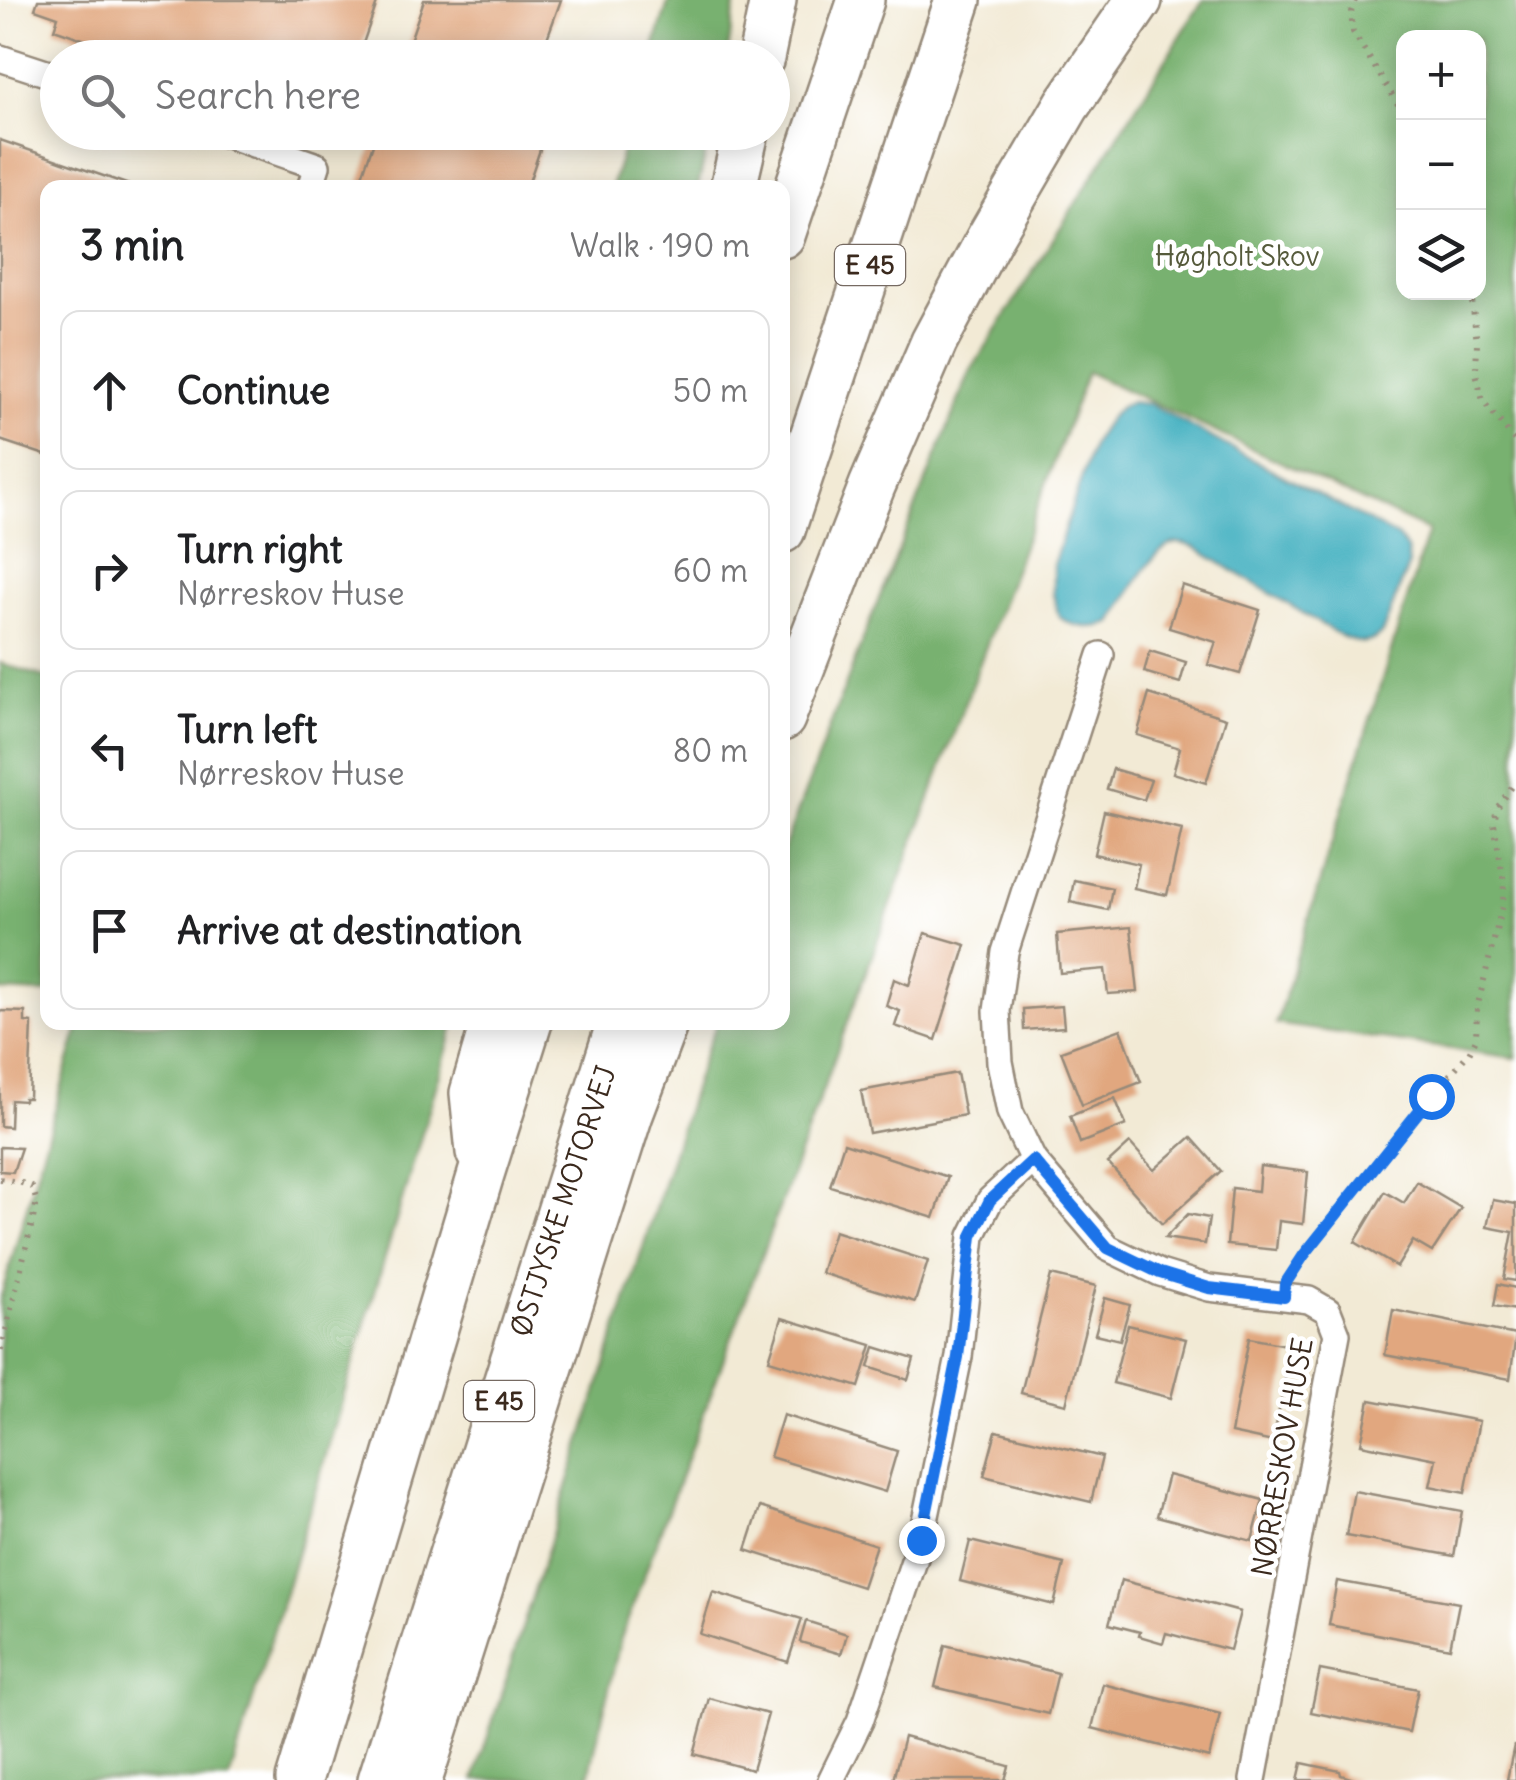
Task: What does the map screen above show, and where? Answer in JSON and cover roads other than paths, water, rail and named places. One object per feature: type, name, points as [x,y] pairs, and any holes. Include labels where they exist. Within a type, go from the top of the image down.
[{"type":"highway","points":[[765,40],[773,0]]},
{"type":"highway","points":[[790,212],[860,0]]},
{"type":"highway","name":"E 45","points":[[790,506],[958,0]]},
{"type":"highway","points":[[790,697],[872,486],[934,342],[1067,106],[1139,0]]},
{"type":"highway","points":[[735,180],[742,150]]},
{"type":"highway","points":[[481,1174],[474,1093],[492,1030]]},
{"type":"highway","points":[[299,1780],[526,1030]]},
{"type":"highway","name":"ØSTJYSKE MOTORVEJ","points":[[381,1780],[617,1030]]},
{"type":"highway","points":[[419,1780],[630,1114],[662,1030]]},
{"type":"street","points":[[0,58],[40,72]]},
{"type":"street","points":[[257,150],[313,177]]},
{"type":"street","name":"NØRRESKOV HUSE","points":[[1102,654],[1004,952],[997,1010],[1000,1062],[1010,1112],[1033,1160],[1108,1248],[1160,1273],[1209,1288],[1309,1300],[1328,1311],[1337,1334],[1254,1780]]},
{"type":"street","points":[[831,1780],[860,1721],[921,1540],[958,1357],[972,1236],[990,1200],[1033,1160]]},
{"type":"water","points":[[1131,402],[1149,404],[1398,537],[1407,549],[1409,564],[1382,633],[1366,642],[1339,635],[1194,547],[1178,543],[1169,545],[1150,563],[1112,623],[1084,627],[1059,617],[1053,594],[1053,565],[1093,443],[1110,417]]},
{"type":"park label","name":"Høgholt Skov","points":[[1237,256]]}]
